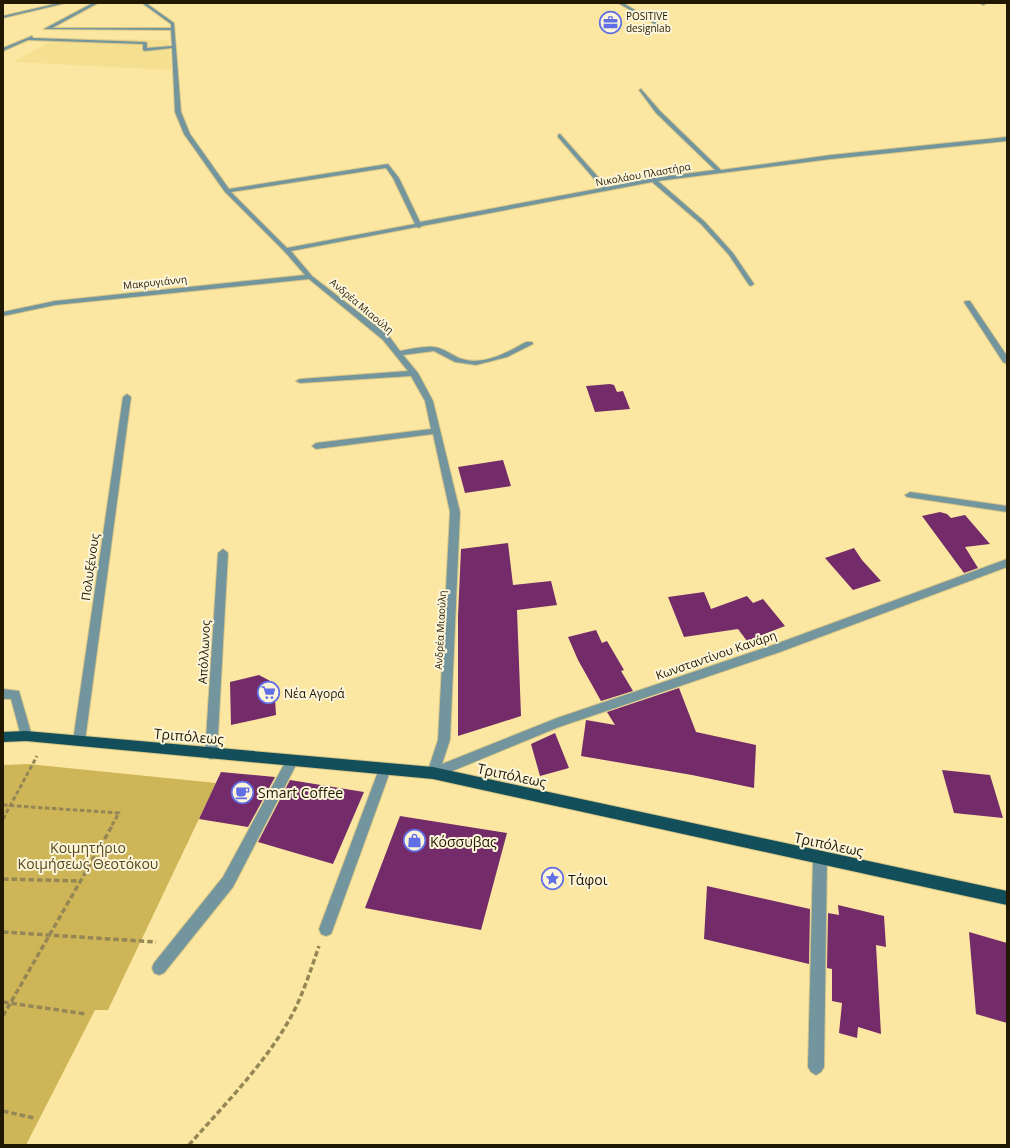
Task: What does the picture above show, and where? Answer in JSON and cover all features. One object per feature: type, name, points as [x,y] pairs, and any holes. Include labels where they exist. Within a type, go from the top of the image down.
[{"type":"main road","name":"Τριπόλεως","points":[[3,737],[26,736],[211,754],[433,772],[1007,898]]},
{"type":"street","points":[[3,18],[64,3]]},
{"type":"street","points":[[3,50],[28,39],[96,3]]},
{"type":"street","points":[[46,29],[174,29],[173,24],[144,3]]},
{"type":"street","points":[[620,3],[659,26]]},
{"type":"street","name":"Ανδρέα Μιαούλη","points":[[174,29],[178,112],[187,134],[227,191],[310,276],[386,338],[400,353],[414,373],[430,401],[455,512],[444,740],[433,772]]},
{"type":"street","points":[[28,39],[145,43],[145,50],[174,47]]},
{"type":"street","points":[[641,90],[658,112],[718,170]]},
{"type":"street","points":[[560,136],[606,189]]},
{"type":"street","name":"Νικολάου Πλαστήρα","points":[[286,250],[419,226],[654,180],[718,170],[1007,139]]},
{"type":"street","points":[[227,191],[388,166],[396,178],[419,226]]},
{"type":"street","points":[[654,180],[703,223],[731,254],[751,284]]},
{"type":"street","name":"Μακρυγιάννη","points":[[3,314],[55,303],[310,276]]},
{"type":"street","points":[[968,302],[1007,362]]},
{"type":"street","points":[[400,353],[432,349],[448,354],[459,360],[480,362],[508,355],[528,344]]},
{"type":"street","points":[[300,381],[414,373]]},
{"type":"street","name":"Πολυξένους","points":[[79,741],[126,397]]},
{"type":"street","points":[[316,446],[436,431]]},
{"type":"street","points":[[910,495],[1007,509]]},
{"type":"street","name":"Απόλλωνος","points":[[211,754],[223,552]]},
{"type":"street","name":"Κωνσταντίνου Κανάρη","points":[[433,772],[557,723],[776,649],[1007,563]]},
{"type":"street","points":[[3,694],[15,694],[26,736]]},
{"type":"street","points":[[159,968],[228,882],[292,761]]},
{"type":"street","points":[[326,929],[385,769]]},
{"type":"street","points":[[816,1067],[820,858]]},
{"type":"path","points":[[3,819],[37,756]]},
{"type":"path","points":[[3,805],[119,812],[3,1016]]},
{"type":"path","points":[[3,879],[80,881]]},
{"type":"path","points":[[189,1145],[237,1089],[283,1031],[300,999],[326,929]]},
{"type":"path","points":[[3,932],[142,940]]},
{"type":"path","points":[[3,1002],[86,1014]]},
{"type":"path","points":[[3,1111],[34,1118]]},
{"type":"shaded area","points":[[56,38],[169,40],[171,70],[14,62]]},
{"type":"green space","name":"Κοιμητήριο Κοιμήσεως Θεοτόκου","points":[[28,764],[216,783],[108,1010],[95,1010],[26,1145],[3,1145],[3,765]]},
{"type":"building","points":[[614,385],[617,392],[623,391],[630,409],[595,412],[586,386]]},
{"type":"building","points":[[503,460],[511,486],[465,493],[458,467]]},
{"type":"building","points":[[940,512],[947,514],[951,518],[965,515],[990,544],[965,547],[978,568],[964,573],[922,516]]},
{"type":"building","points":[[508,543],[513,585],[551,581],[557,605],[517,610],[521,716],[458,736],[458,616],[461,549]]},
{"type":"building","points":[[854,548],[862,560],[881,581],[853,590],[825,558]]},
{"type":"building","points":[[704,592],[711,609],[747,596],[753,603],[763,599],[785,626],[747,641],[738,629],[684,637],[668,597]]},
{"type":"building","points":[[596,630],[602,643],[607,641],[624,670],[621,671],[633,691],[601,701],[578,660],[568,637]]},
{"type":"building","points":[[259,675],[274,683],[276,715],[231,725],[230,682]]},
{"type":"building","points":[[679,688],[696,732],[756,745],[754,788],[692,775],[581,756],[586,720],[615,725],[607,712]]},
{"type":"building","points":[[555,733],[569,768],[540,776],[531,744]]},
{"type":"building","points":[[942,770],[990,775],[1003,818],[954,813]]},
{"type":"building","points":[[221,772],[275,777],[248,827],[199,819]]},
{"type":"building","points":[[290,780],[364,792],[333,864],[258,842]]},
{"type":"building","points":[[400,816],[507,833],[481,930],[365,908]]},
{"type":"building","points":[[707,886],[810,909],[809,964],[704,939]]},
{"type":"building","points":[[838,905],[884,916],[886,947],[876,945],[881,1034],[858,1027],[857,1038],[839,1033],[842,1003],[832,1001],[832,969],[827,968],[828,913],[839,915]]},
{"type":"building","points":[[969,932],[1007,943],[1007,1023],[976,1014]]},
{"type":"place","name":"POSITIVE designlab","points":[[610,22]]},
{"type":"place","name":"Νέα Αγορά","points":[[269,693]]},
{"type":"place","name":"Smart Coffee","points":[[243,792]]},
{"type":"place","name":"Κόσσυβας","points":[[415,841]]},
{"type":"place","name":"Τάφοι","points":[[553,879]]}]
